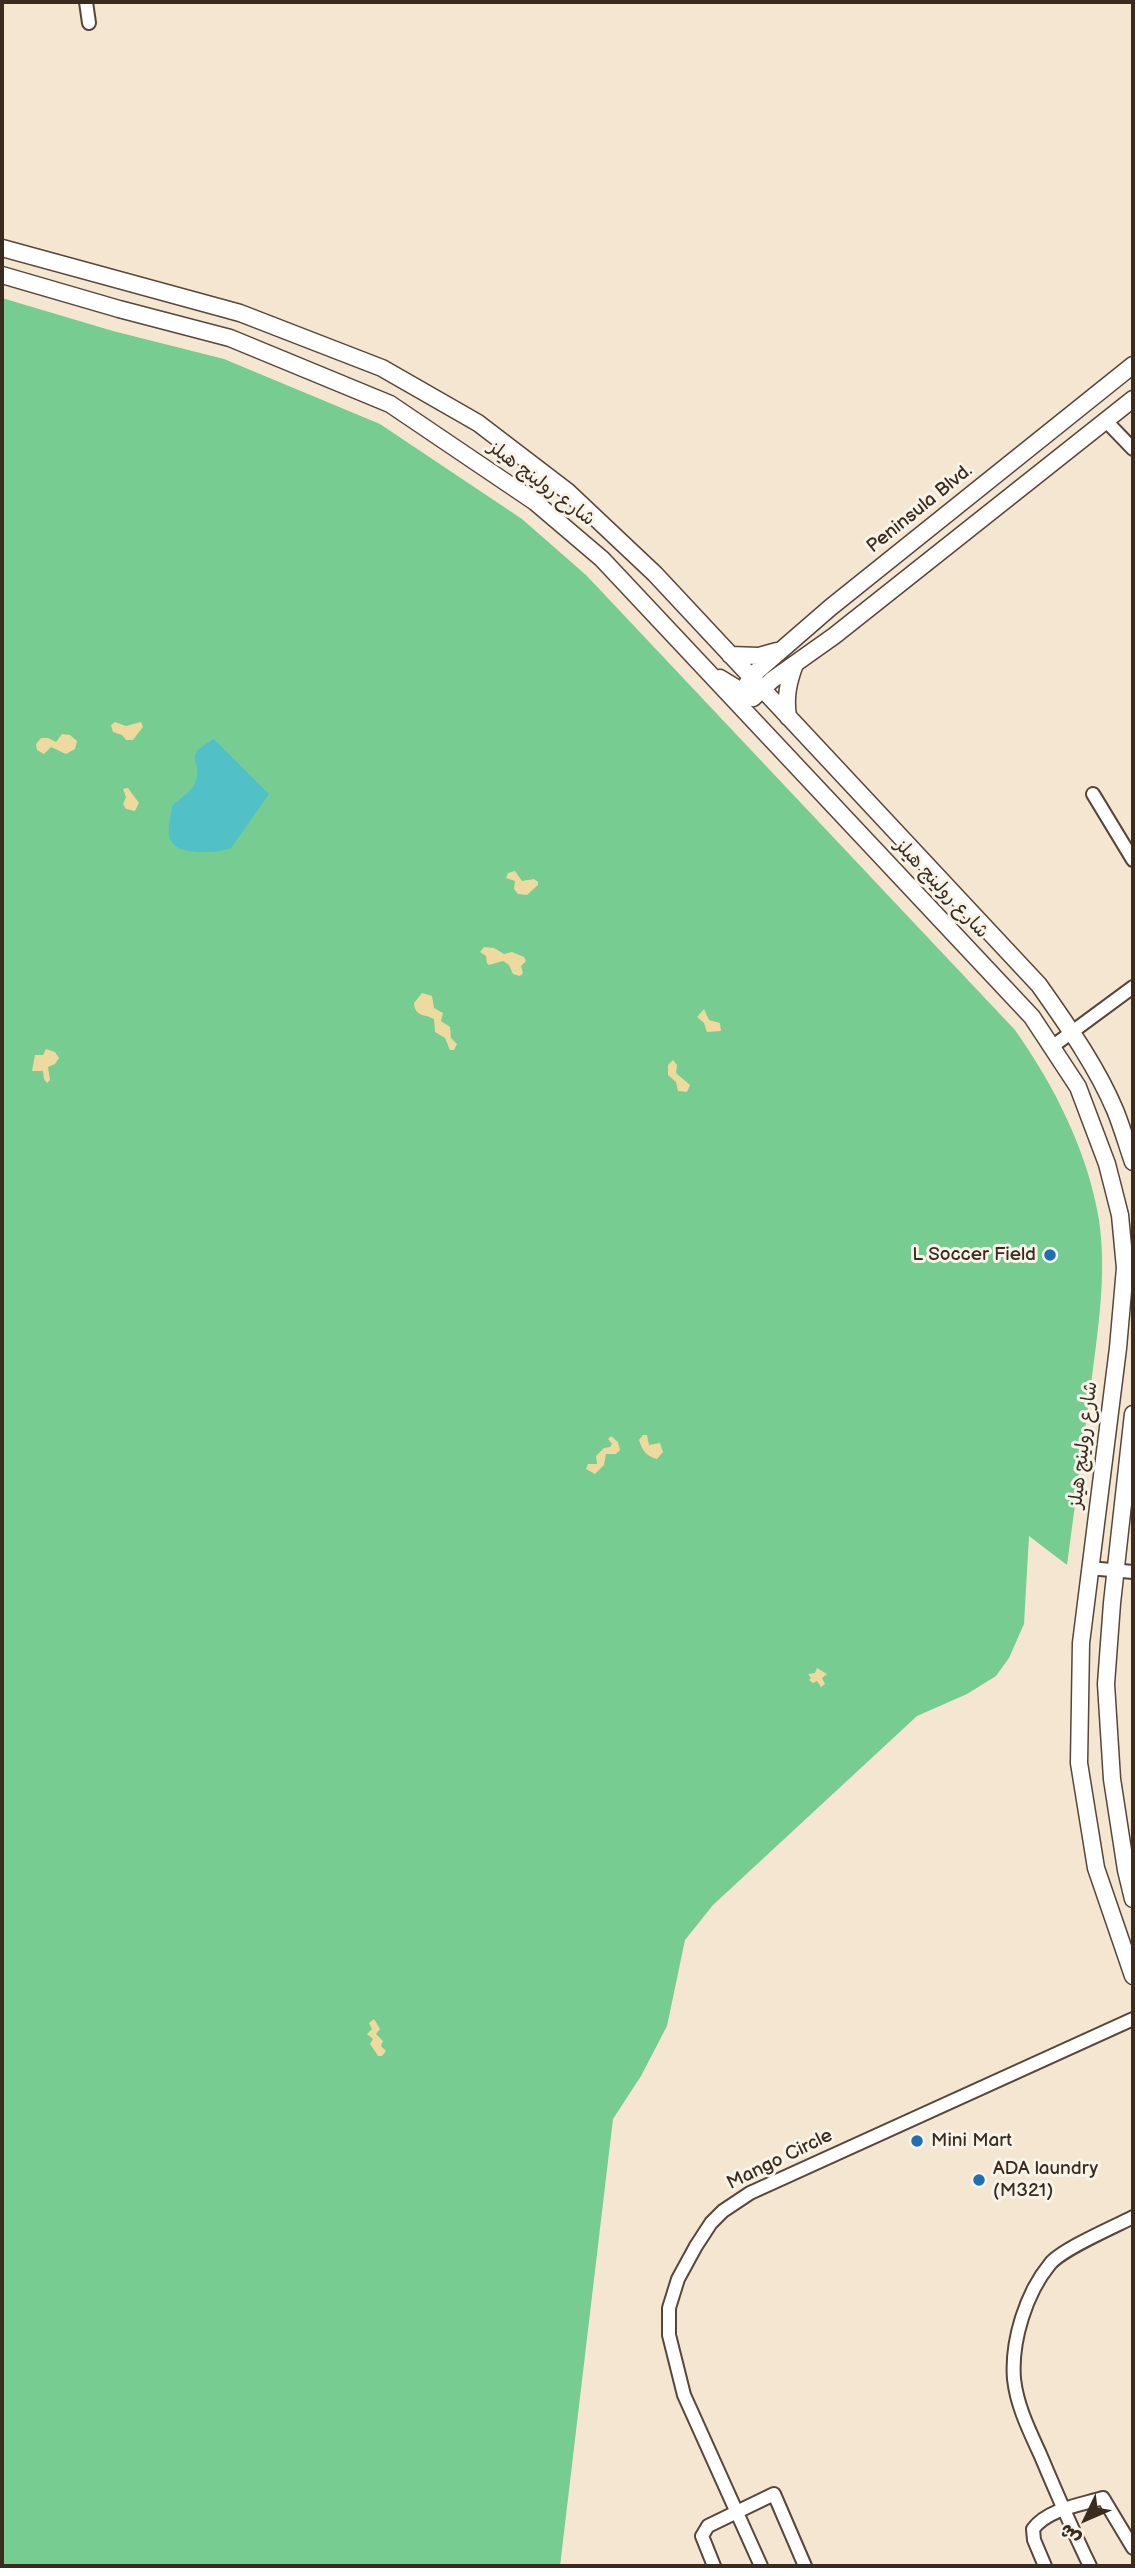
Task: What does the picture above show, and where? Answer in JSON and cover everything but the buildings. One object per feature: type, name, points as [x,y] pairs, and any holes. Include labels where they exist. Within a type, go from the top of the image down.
[{"type":"main road","name":"شارع رولينج هيلز","points":[[2,248],[240,313],[382,368],[478,423],[567,491],[655,574],[730,654],[756,688],[788,718],[1039,985],[1072,1032],[1116,1111],[1133,1161]]},
{"type":"main road","name":"شارع رولينج هيلز","points":[[2,275],[230,338],[390,404],[535,502],[602,559],[1032,1017],[1053,1046],[1078,1087],[1127,1214],[1121,1315],[1081,1643],[1079,1763],[1096,1868],[1133,1976]]},
{"type":"main road","name":"Peninsula Blvd.","points":[[756,688],[779,651],[1133,365]]},
{"type":"main road","points":[[750,716],[756,688],[834,636],[1133,399]]},
{"type":"main road","points":[[730,654],[757,657],[779,651]]},
{"type":"main road","points":[[788,718],[787,687],[795,664]]},
{"type":"main road","points":[[706,670],[756,688]]},
{"type":"main road","points":[[895,870],[915,853]]},
{"type":"main road","points":[[1133,1414],[1125,1571],[1106,1684],[1112,1779],[1133,1899]]},
{"type":"street","points":[[86,2],[89,23]]},
{"type":"street","points":[[1106,421],[1133,449]]},
{"type":"street","points":[[1093,794],[1132,854]]},
{"type":"street","points":[[1053,1046],[1133,987]]},
{"type":"street","points":[[1089,1568],[1125,1571]]},
{"type":"street","name":"Mango Circle","points":[[761,2566],[684,2395],[669,2335],[669,2308],[678,2278],[711,2223],[750,2193],[1133,2019]]},
{"type":"street","points":[[1090,2566],[1019,2406],[1014,2377],[1017,2339],[1031,2295],[1051,2262],[1133,2217]]},
{"type":"street","points":[[713,2566],[702,2532],[708,2526],[774,2494],[805,2566]]},
{"type":"street","points":[[1045,2566],[1034,2539],[1033,2529],[1038,2521],[1063,2509],[1103,2498],[1133,2548]]},
{"type":"green space","points":[[2,298],[113,331],[224,359],[380,424],[522,519],[586,575],[1015,1030],[1043,1073],[1068,1120],[1094,1195],[1101,1240],[1101,1302],[1067,1565],[1029,1536],[1024,1624],[1009,1658],[996,1676],[967,1694],[917,1716],[713,1905],[685,1940],[667,2026],[641,2076],[613,2119],[560,2566],[2,2566]]},
{"type":"sand","points":[[115,722],[126,726],[141,722],[143,727],[133,740],[126,740],[122,735],[113,732],[111,725]]},
{"type":"sand","points":[[62,734],[70,735],[77,741],[75,749],[66,754],[51,747],[44,754],[37,750],[36,744],[41,738],[56,742]]},
{"type":"sand","points":[[128,788],[139,803],[135,811],[126,809],[123,804],[126,797],[123,789]]},
{"type":"sand","points":[[515,871],[522,881],[534,879],[538,885],[527,895],[518,894],[514,889],[515,881],[506,878],[508,873]]},
{"type":"sand","points":[[484,947],[524,957],[526,961],[521,966],[523,973],[520,976],[513,974],[509,965],[503,961],[489,965],[486,956],[480,952]]},
{"type":"sand","points":[[422,993],[432,996],[434,1008],[443,1013],[441,1021],[450,1027],[451,1038],[457,1044],[454,1050],[450,1050],[445,1038],[435,1032],[434,1019],[416,1011],[414,1003]]},
{"type":"sand","points":[[704,1009],[709,1020],[720,1023],[721,1031],[707,1032],[704,1023],[697,1017]]},
{"type":"sand","points":[[46,1049],[55,1052],[59,1058],[55,1064],[48,1067],[50,1080],[47,1083],[43,1071],[32,1071],[35,1055],[43,1055]]},
{"type":"sand","points":[[673,1060],[677,1065],[676,1073],[690,1085],[687,1092],[678,1091],[676,1082],[668,1075],[668,1065]]},
{"type":"sand","points":[[643,1435],[647,1435],[649,1445],[660,1443],[663,1452],[657,1459],[650,1457],[643,1450],[639,1440]]},
{"type":"sand","points":[[611,1436],[618,1442],[620,1450],[616,1454],[606,1454],[604,1465],[595,1474],[586,1469],[588,1464],[597,1464],[596,1456],[604,1448],[610,1447],[612,1444],[608,1439]]},
{"type":"sand","points":[[817,1668],[827,1674],[822,1678],[825,1684],[821,1687],[817,1681],[813,1683],[809,1680],[811,1678],[808,1674],[815,1673]]},
{"type":"sand","points":[[374,2019],[380,2029],[376,2034],[383,2041],[381,2046],[386,2051],[382,2056],[378,2056],[370,2044],[373,2039],[367,2034],[372,2029],[369,2023]]},
{"type":"water","points":[[214,739],[269,794],[231,848],[208,852],[182,849],[175,846],[170,837],[172,806],[196,781],[195,754]]},
{"type":"place","name":"L Soccer Field","points":[[1050,1255]]},
{"type":"place","name":"Mini Mart","points":[[917,2141]]},
{"type":"place","name":"ADA laundry (M321)","points":[[979,2180]]}]
